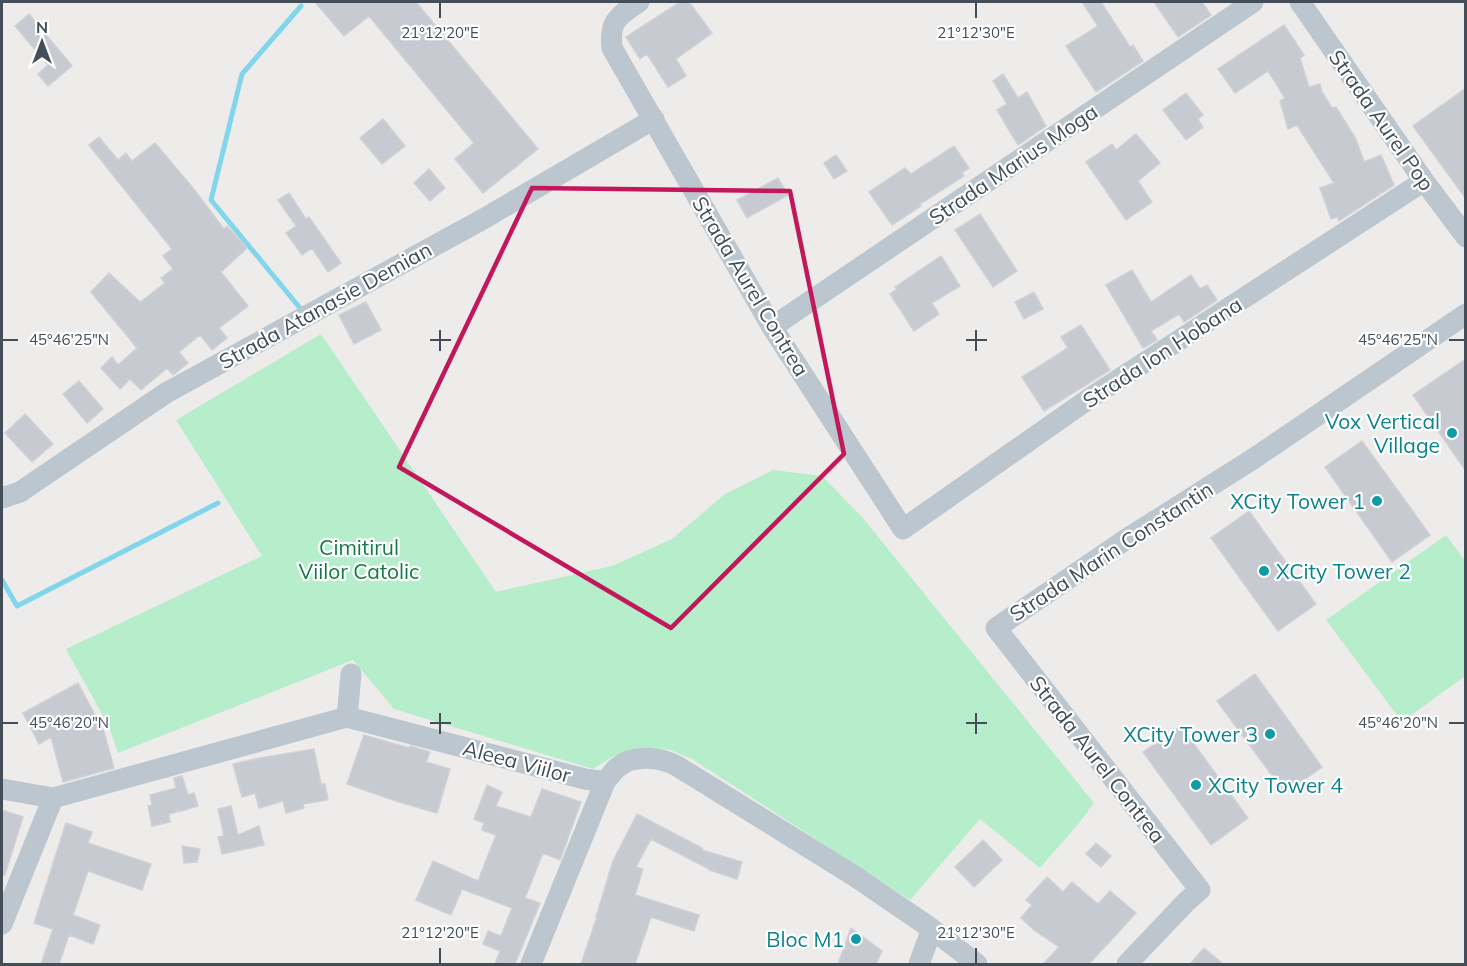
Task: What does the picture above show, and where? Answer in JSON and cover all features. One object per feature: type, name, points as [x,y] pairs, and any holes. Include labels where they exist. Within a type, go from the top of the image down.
[{"type":"street","name":"Strada Aurel Contrea","points":[[639,2],[619,15],[613,27],[612,48],[772,327],[903,529]]},
{"type":"street","name":"Strada Marius Moga","points":[[772,327],[1253,2]]},
{"type":"street","name":"Strada Aurel Pop","points":[[1300,2],[1424,181],[1466,237]]},
{"type":"street","name":"Strada Atanasie Demian","points":[[2,498],[20,492],[166,393],[485,218],[654,119]]},
{"type":"street","name":"Strada Ion Hobana","points":[[903,529],[1090,398],[1424,181]]},
{"type":"street","name":"Strada Marin Constantin","points":[[996,628],[1128,538],[1253,459],[1466,314]]},
{"type":"street","name":"Strada Aurel Contrea","points":[[996,628],[1200,890],[1127,964]]},
{"type":"street","points":[[2,789],[53,798],[347,717],[351,674]]},
{"type":"street","name":"Aleea Viilor","points":[[347,717],[585,779],[605,782]]},
{"type":"street","points":[[531,964],[605,782],[619,766],[645,758],[665,760],[677,766],[856,877],[932,929],[977,964]]},
{"type":"street","points":[[2,924],[53,798]]},
{"type":"street","points":[[919,964],[932,929]]},
{"type":"highlighted area","points":[[532,188],[790,191],[844,454],[671,628],[399,467]]},
{"type":"green space","name":"Cimitirul Viilor Catolic","points":[[321,334],[496,592],[612,566],[672,539],[725,494],[773,470],[822,476],[862,517],[1094,803],[1040,868],[980,819],[910,900],[692,759],[670,750],[645,748],[612,757],[593,769],[394,709],[353,660],[118,753],[109,727],[66,649],[262,556],[176,420]]},
{"type":"green space","points":[[1446,535],[1465,561],[1465,676],[1402,722],[1326,620]]},
{"type":"building","points":[[315,2],[416,2],[538,149],[483,193],[455,159],[474,143],[369,16],[344,36]]},
{"type":"building","points":[[680,2],[689,2],[712,33],[676,59],[686,76],[668,87],[647,54],[640,59],[626,37]]},
{"type":"building","points":[[1082,2],[1101,2],[1130,47],[1133,45],[1143,61],[1096,92],[1066,46],[1098,26]]},
{"type":"building","points":[[1154,2],[1202,2],[1211,15],[1178,37]]},
{"type":"building","points":[[29,14],[72,66],[48,86],[38,74],[48,65],[15,26]]},
{"type":"building","points":[[1284,25],[1304,55],[1300,58],[1309,87],[1320,84],[1332,108],[1336,107],[1356,139],[1364,162],[1381,155],[1394,185],[1339,221],[1337,217],[1331,219],[1320,188],[1334,183],[1297,125],[1288,129],[1280,101],[1285,98],[1268,71],[1235,93],[1218,69]]},
{"type":"building","points":[[1003,74],[1018,98],[1027,92],[1046,126],[1018,145],[997,110],[1007,104],[993,81]]},
{"type":"building","points":[[1466,88],[1466,199],[1413,126]]},
{"type":"building","points":[[1186,93],[1203,115],[1198,119],[1203,127],[1186,140],[1163,110]]},
{"type":"building","points":[[383,119],[405,146],[382,164],[360,138]]},
{"type":"building","points":[[1136,134],[1160,163],[1138,181],[1152,202],[1126,220],[1086,162],[1112,144],[1116,150]]},
{"type":"building","points":[[99,137],[118,160],[126,153],[132,161],[155,143],[224,229],[227,226],[247,248],[221,272],[248,306],[219,328],[227,338],[212,350],[200,335],[179,352],[188,363],[173,375],[167,368],[141,390],[130,379],[120,389],[101,368],[112,357],[118,365],[137,348],[91,292],[109,273],[140,302],[165,283],[161,278],[173,269],[163,256],[172,249],[89,145]]},
{"type":"building","points":[[954,146],[969,168],[962,173],[964,176],[892,225],[869,192],[905,168],[911,174]]},
{"type":"building","points":[[836,155],[847,171],[834,179],[824,163]]},
{"type":"building","points":[[429,169],[445,188],[430,201],[414,183]]},
{"type":"building","points":[[778,178],[788,195],[747,218],[737,200]]},
{"type":"building","points":[[289,193],[306,219],[309,217],[341,263],[328,272],[312,248],[302,255],[286,233],[296,226],[278,200]]},
{"type":"building","points":[[980,214],[1017,271],[993,287],[955,230]]},
{"type":"building","points":[[941,256],[960,286],[932,303],[939,314],[914,331],[890,294],[897,289],[895,287]]},
{"type":"building","points":[[1132,270],[1151,302],[1191,275],[1200,289],[1207,285],[1217,300],[1184,322],[1179,314],[1151,331],[1157,340],[1143,348],[1106,285]]},
{"type":"building","points":[[1034,292],[1043,309],[1024,319],[1015,302]]},
{"type":"building","points":[[366,302],[381,330],[354,344],[339,315]]},
{"type":"building","points":[[1081,325],[1110,370],[1044,411],[1022,377],[1068,348],[1061,337]]},
{"type":"building","name":"Vox Vertical Village","points":[[1466,359],[1466,471],[1413,395]]},
{"type":"building","points":[[79,381],[103,409],[87,423],[63,394]]},
{"type":"building","points":[[25,414],[53,444],[32,462],[5,433]]},
{"type":"building","name":"XCity Tower 1","points":[[1362,441],[1430,535],[1392,562],[1325,467]]},
{"type":"building","name":"XCity Tower 2","points":[[1249,511],[1316,604],[1278,631],[1211,538]]},
{"type":"building","name":"XCity Tower 3","points":[[1255,674],[1322,767],[1285,793],[1217,701]]},
{"type":"building","points":[[78,683],[104,732],[114,768],[63,782],[51,737],[39,744],[23,713]]},
{"type":"building","name":"XCity Tower 4","points":[[1181,726],[1248,818],[1211,845],[1143,752]]},
{"type":"building","points":[[364,735],[430,752],[426,762],[450,769],[437,813],[347,784]]},
{"type":"building","points":[[314,749],[321,784],[325,784],[328,800],[303,804],[304,808],[286,813],[283,801],[259,808],[255,793],[242,797],[233,764]]},
{"type":"building","points":[[182,776],[188,795],[194,793],[198,806],[178,812],[178,808],[176,812],[169,814],[170,822],[152,826],[148,806],[152,805],[150,795],[176,788],[174,778]]},
{"type":"building","points":[[487,785],[502,792],[496,806],[531,817],[542,789],[581,802],[560,860],[543,853],[525,898],[540,903],[515,964],[495,964],[500,951],[483,944],[488,931],[501,936],[512,908],[462,889],[451,915],[416,900],[433,861],[478,881],[496,835],[482,830],[484,823],[474,819]]},
{"type":"building","points":[[231,806],[238,835],[259,826],[264,845],[222,854],[218,837],[224,836],[218,809]]},
{"type":"building","points":[[2,810],[23,817],[5,875],[2,875]]},
{"type":"building","points":[[637,814],[702,850],[742,862],[737,879],[709,870],[651,839],[636,867],[643,869],[635,895],[699,915],[694,931],[651,917],[635,964],[581,964],[613,861]]},
{"type":"building","points":[[66,823],[92,832],[88,843],[151,864],[142,890],[88,871],[73,915],[100,925],[93,944],[69,935],[59,964],[41,964],[53,929],[34,923]]},
{"type":"building","points":[[983,840],[1002,860],[974,887],[955,867]]},
{"type":"building","points":[[1096,843],[1111,856],[1101,867],[1086,854]]},
{"type":"building","points":[[182,846],[200,849],[197,862],[184,863]]},
{"type":"building","points":[[1047,877],[1063,892],[1072,882],[1098,904],[1110,891],[1136,913],[1089,964],[1043,964],[1059,947],[1021,918],[1032,905],[1026,900]]},
{"type":"building","name":"Bloc M1","points":[[851,928],[882,951],[876,964],[838,964]]},
{"type":"building","points":[[1204,948],[1223,964],[1190,964]]},
{"type":"waterway","points":[[300,308],[211,200],[242,74],[301,6]]},
{"type":"waterway","points":[[2,580],[17,606],[218,503]]},
{"type":"place","name":"Vox Vertical Village","points":[[1452,433]]},
{"type":"place","name":"XCity Tower 1","points":[[1377,501]]},
{"type":"place","name":"XCity Tower 2","points":[[1264,571]]},
{"type":"place","name":"XCity Tower 3","points":[[1270,734]]},
{"type":"place","name":"XCity Tower 4","points":[[1196,785]]},
{"type":"place","name":"Bloc M1","points":[[856,939]]}]
